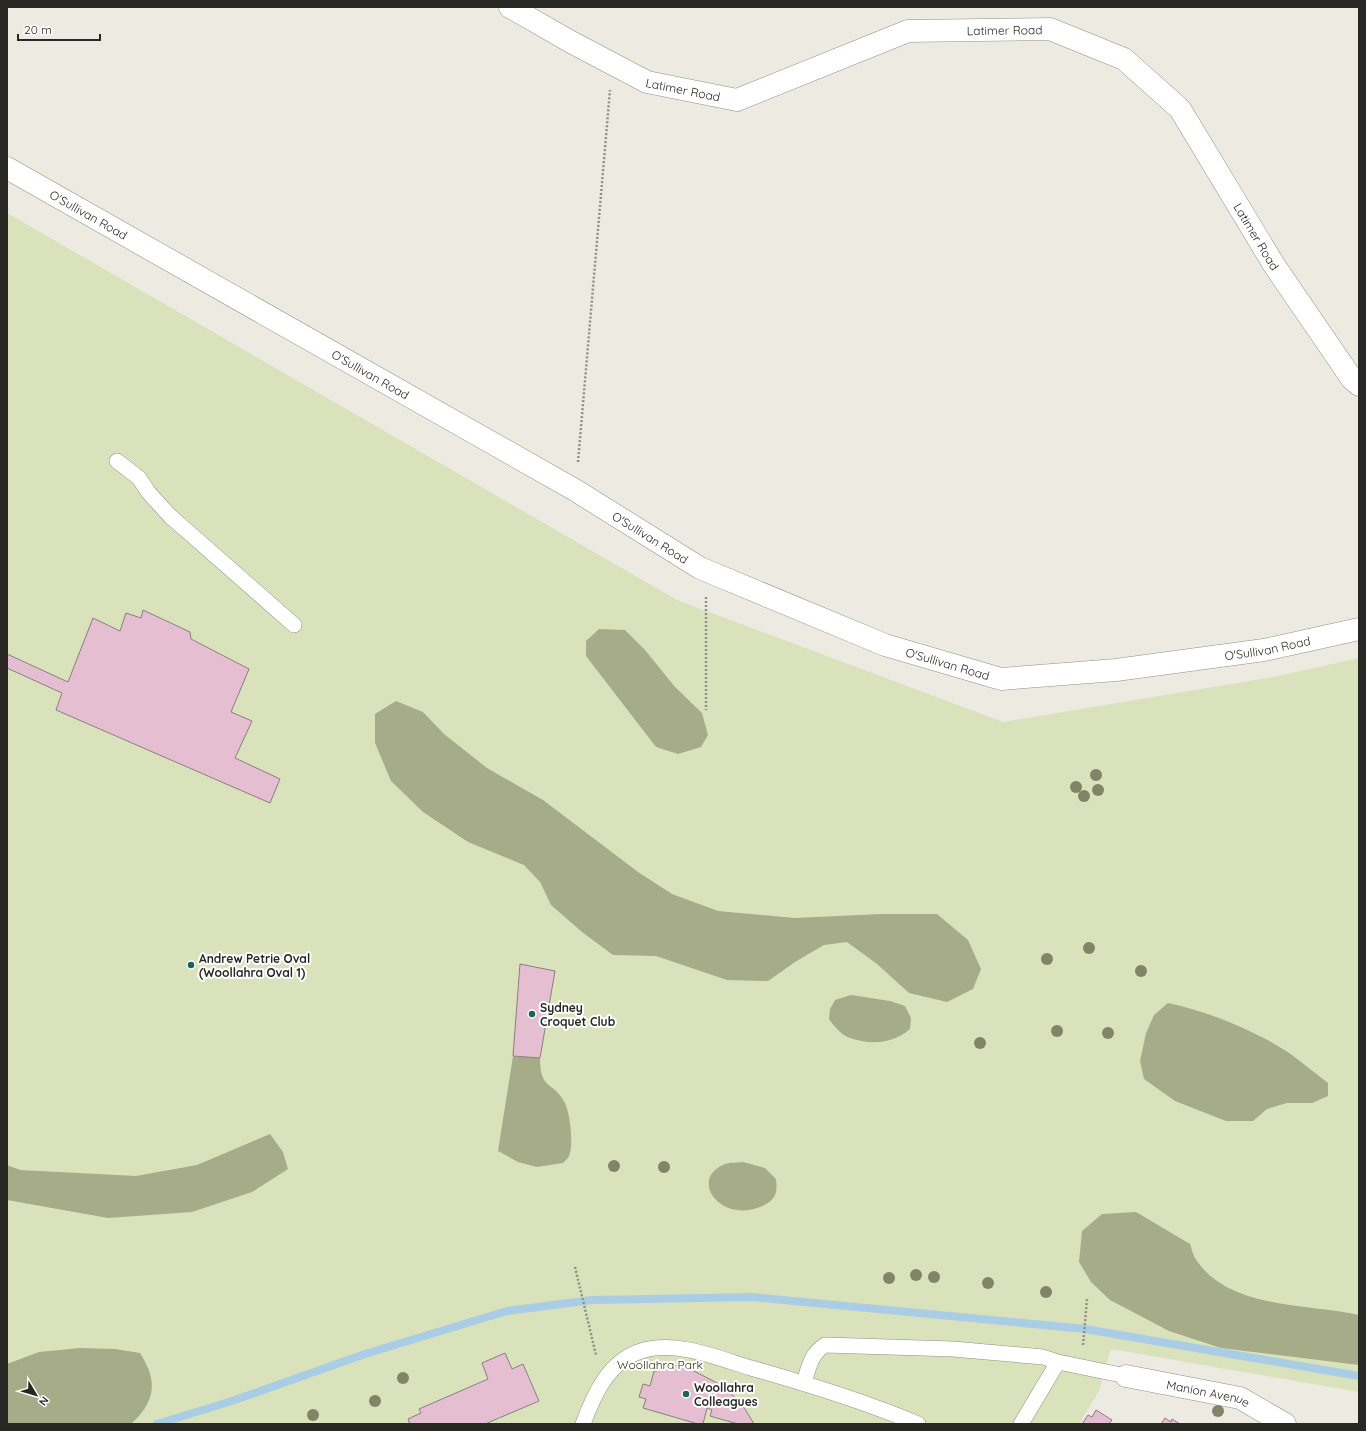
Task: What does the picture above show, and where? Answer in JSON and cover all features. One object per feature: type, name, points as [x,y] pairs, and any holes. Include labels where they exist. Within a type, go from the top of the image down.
[{"type":"main road","name":"Latimer Road","points":[[510,7],[647,82],[737,100],[908,31],[1050,29],[1124,59],[1180,109],[1274,265],[1352,379],[1359,385]]},
{"type":"main road","name":"O'Sullivan Road","points":[[7,168],[576,490],[706,570],[886,645],[1001,679],[1116,670],[1264,650],[1359,629]]},
{"type":"main road","name":"Manion Avenue","points":[[1126,1376],[1240,1398],[1285,1424]]},
{"type":"lane","points":[[118,461],[139,478],[170,516],[294,625]]},
{"type":"lane","points":[[804,1383],[810,1360],[816,1351],[825,1345],[953,1350],[1043,1357],[1058,1362],[1126,1376]]},
{"type":"lane","points":[[583,1424],[593,1398],[604,1380],[625,1358],[642,1351],[662,1347],[692,1351],[804,1383],[875,1405],[918,1424]]},
{"type":"lane","points":[[1021,1424],[1058,1362]]},
{"type":"path","points":[[576,490],[613,64]]},
{"type":"path","points":[[706,570],[706,710]]},
{"type":"path","points":[[575,1267],[587,1321],[604,1380]]},
{"type":"path","points":[[1083,1344],[1087,1299]]},
{"type":"green space","name":"Woollahra Park","points":[[7,213],[677,600],[1003,722],[1273,677],[1359,658],[1359,1392],[1111,1349],[1099,1391],[1079,1424],[7,1424]]},
{"type":"green space","points":[[599,629],[625,630],[645,650],[675,687],[702,713],[708,735],[701,747],[678,754],[656,747],[586,656],[586,641]]},
{"type":"green space","points":[[396,701],[423,712],[444,734],[487,768],[543,800],[638,872],[672,894],[718,911],[795,918],[881,914],[937,914],[968,940],[981,969],[973,989],[947,1002],[909,993],[877,964],[847,942],[824,945],[795,962],[768,981],[727,980],[656,956],[613,955],[582,932],[551,905],[540,882],[524,865],[468,842],[423,812],[391,781],[375,743],[375,714]]},
{"type":"green space","points":[[851,995],[890,1001],[905,1006],[911,1018],[910,1029],[896,1038],[881,1042],[865,1042],[847,1037],[838,1030],[829,1019],[830,1009],[835,1000]]},
{"type":"green space","points":[[1168,1003],[1199,1011],[1232,1023],[1279,1046],[1328,1083],[1328,1096],[1312,1103],[1287,1103],[1267,1109],[1253,1121],[1226,1121],[1175,1101],[1144,1079],[1140,1061],[1146,1033],[1154,1015]]},
{"type":"green space","points":[[513,1056],[540,1058],[544,1080],[560,1095],[564,1101],[570,1120],[571,1144],[569,1156],[563,1163],[537,1167],[518,1162],[498,1151]]},
{"type":"green space","points":[[270,1134],[283,1152],[288,1169],[252,1192],[192,1212],[108,1218],[7,1200],[7,1165],[20,1170],[136,1176],[197,1165]]},
{"type":"green space","points":[[743,1162],[765,1168],[776,1179],[776,1193],[765,1205],[745,1210],[732,1209],[722,1204],[714,1197],[709,1188],[709,1179],[714,1171],[727,1163]]},
{"type":"green space","points":[[1136,1212],[1190,1244],[1197,1261],[1211,1277],[1229,1288],[1249,1296],[1271,1302],[1359,1315],[1359,1365],[1221,1348],[1169,1331],[1110,1300],[1091,1282],[1079,1262],[1082,1231],[1102,1214]]},
{"type":"green space","points":[[80,1348],[115,1349],[140,1353],[150,1373],[152,1390],[150,1399],[131,1424],[7,1424],[7,1364],[39,1352]]},
{"type":"building","points":[[143,610],[190,632],[191,639],[249,669],[231,712],[252,721],[235,758],[280,779],[270,803],[56,710],[62,693],[7,668],[7,654],[68,682],[93,618],[120,631],[126,613],[141,618]]},
{"type":"building","name":"Sydney Croquet Club","points":[[520,964],[555,971],[540,1058],[513,1056]]},
{"type":"building","points":[[505,1353],[512,1369],[523,1364],[539,1401],[485,1424],[410,1424],[408,1419],[421,1413],[419,1409],[488,1379],[482,1363]]},
{"type":"building","name":"Woollahra Colleagues","points":[[659,1364],[681,1366],[719,1384],[729,1391],[745,1409],[754,1424],[738,1424],[710,1416],[712,1410],[707,1408],[703,1424],[698,1424],[643,1408],[646,1399],[639,1397],[643,1384],[650,1386],[654,1371],[657,1371]]},
{"type":"building","points":[[1096,1410],[1112,1420],[1109,1424],[1082,1424],[1088,1415],[1092,1417]]},
{"type":"building","points":[[1165,1418],[1171,1422],[1172,1419],[1180,1424],[1161,1424]]},
{"type":"waterway","points":[[157,1424],[232,1401],[365,1354],[507,1311],[592,1300],[752,1297],[1085,1329],[1359,1376]]},
{"type":"place","name":"Andrew Petrie Oval (Woollahra Oval 1)","points":[[191,965]]},
{"type":"place","name":"Sydney Croquet Club","points":[[532,1014]]},
{"type":"place","name":"Woollahra Colleagues","points":[[686,1394]]}]
